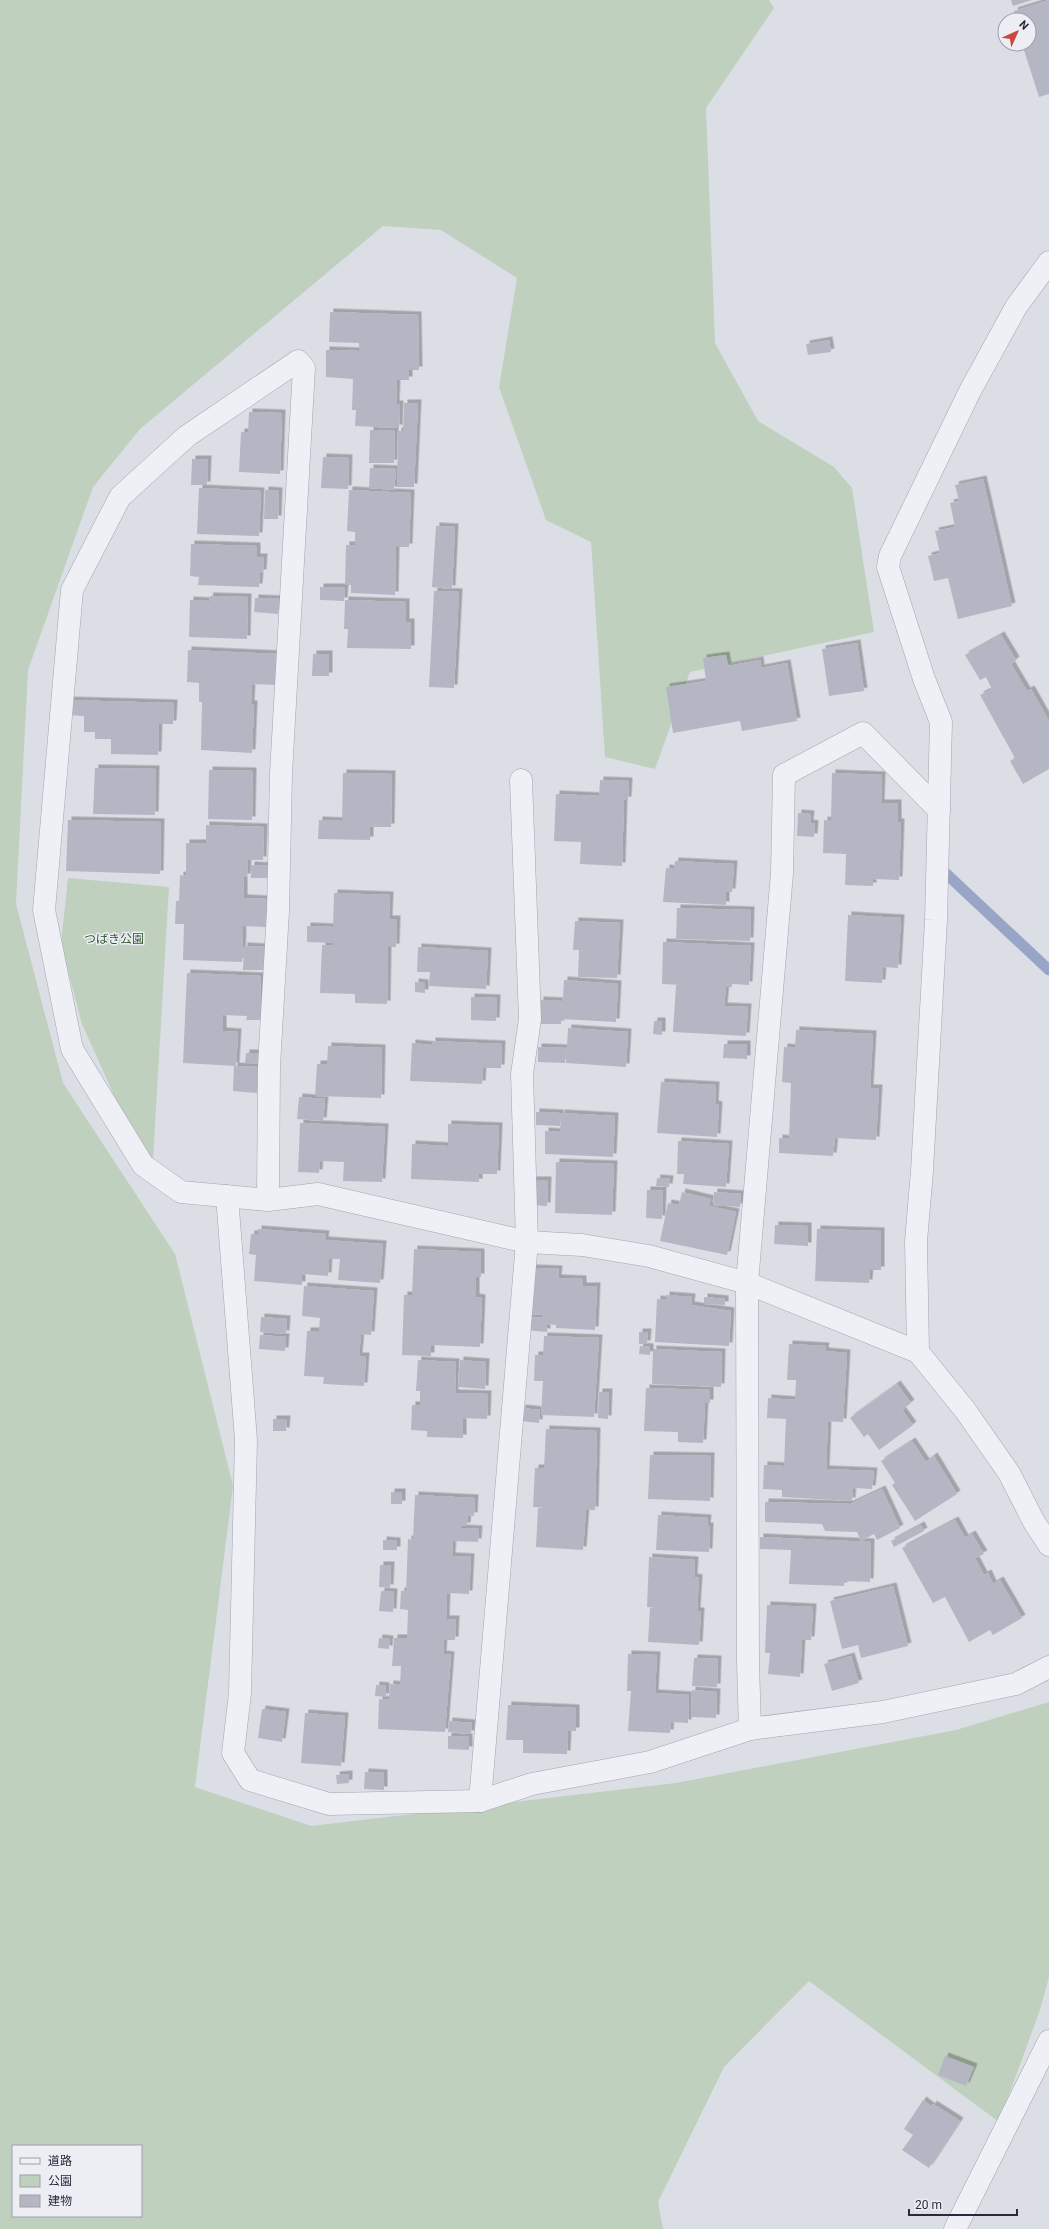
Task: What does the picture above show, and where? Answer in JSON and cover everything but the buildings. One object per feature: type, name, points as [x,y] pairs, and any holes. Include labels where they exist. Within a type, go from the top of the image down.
[{"type":"street","points":[[918,1352],[916,1241],[922,1171],[935,936],[941,722],[924,679],[888,567],[890,556],[970,391],[1016,307],[1049,262]]},
{"type":"street","points":[[268,1200],[269,1066],[278,912],[281,774],[304,368],[298,361],[187,436],[120,497],[72,590],[44,910],[72,1049],[143,1166],[180,1192],[268,1200],[318,1194],[527,1242],[582,1245],[649,1256],[747,1283],[918,1352],[965,1410],[1009,1473],[1034,1522],[1049,1545]]},
{"type":"street","points":[[750,1729],[748,1662],[747,1283],[782,872],[784,775],[863,733],[939,810]]},
{"type":"street","points":[[480,1801],[527,1242],[522,1074],[530,1019],[521,780]]},
{"type":"street","points":[[227,1196],[246,1440],[240,1692],[233,1753],[250,1780],[329,1804],[480,1801],[532,1784],[650,1762],[750,1729],[884,1712],[1016,1684],[1049,1667]]},
{"type":"street","points":[[955,2229],[1049,2041]]},
{"type":"green space","points":[[0,0],[769,0],[774,8],[706,108],[715,343],[758,421],[834,467],[852,488],[874,632],[690,672],[655,769],[605,757],[591,542],[546,520],[499,387],[517,278],[441,230],[383,226],[140,429],[93,487],[28,670],[16,904],[63,1083],[175,1254],[233,1486],[195,1787],[311,1826],[676,1783],[956,1730],[1049,1702],[1049,1977],[1040,2010],[999,2122],[809,1981],[724,2067],[658,2202],[663,2229],[0,2229]]},
{"type":"green space","name":"つばき公園","points":[[68,878],[169,887],[153,1159],[131,1133],[82,1024],[61,944]]},
{"type":"waterway","points":[[938,866],[1049,970]]}]
